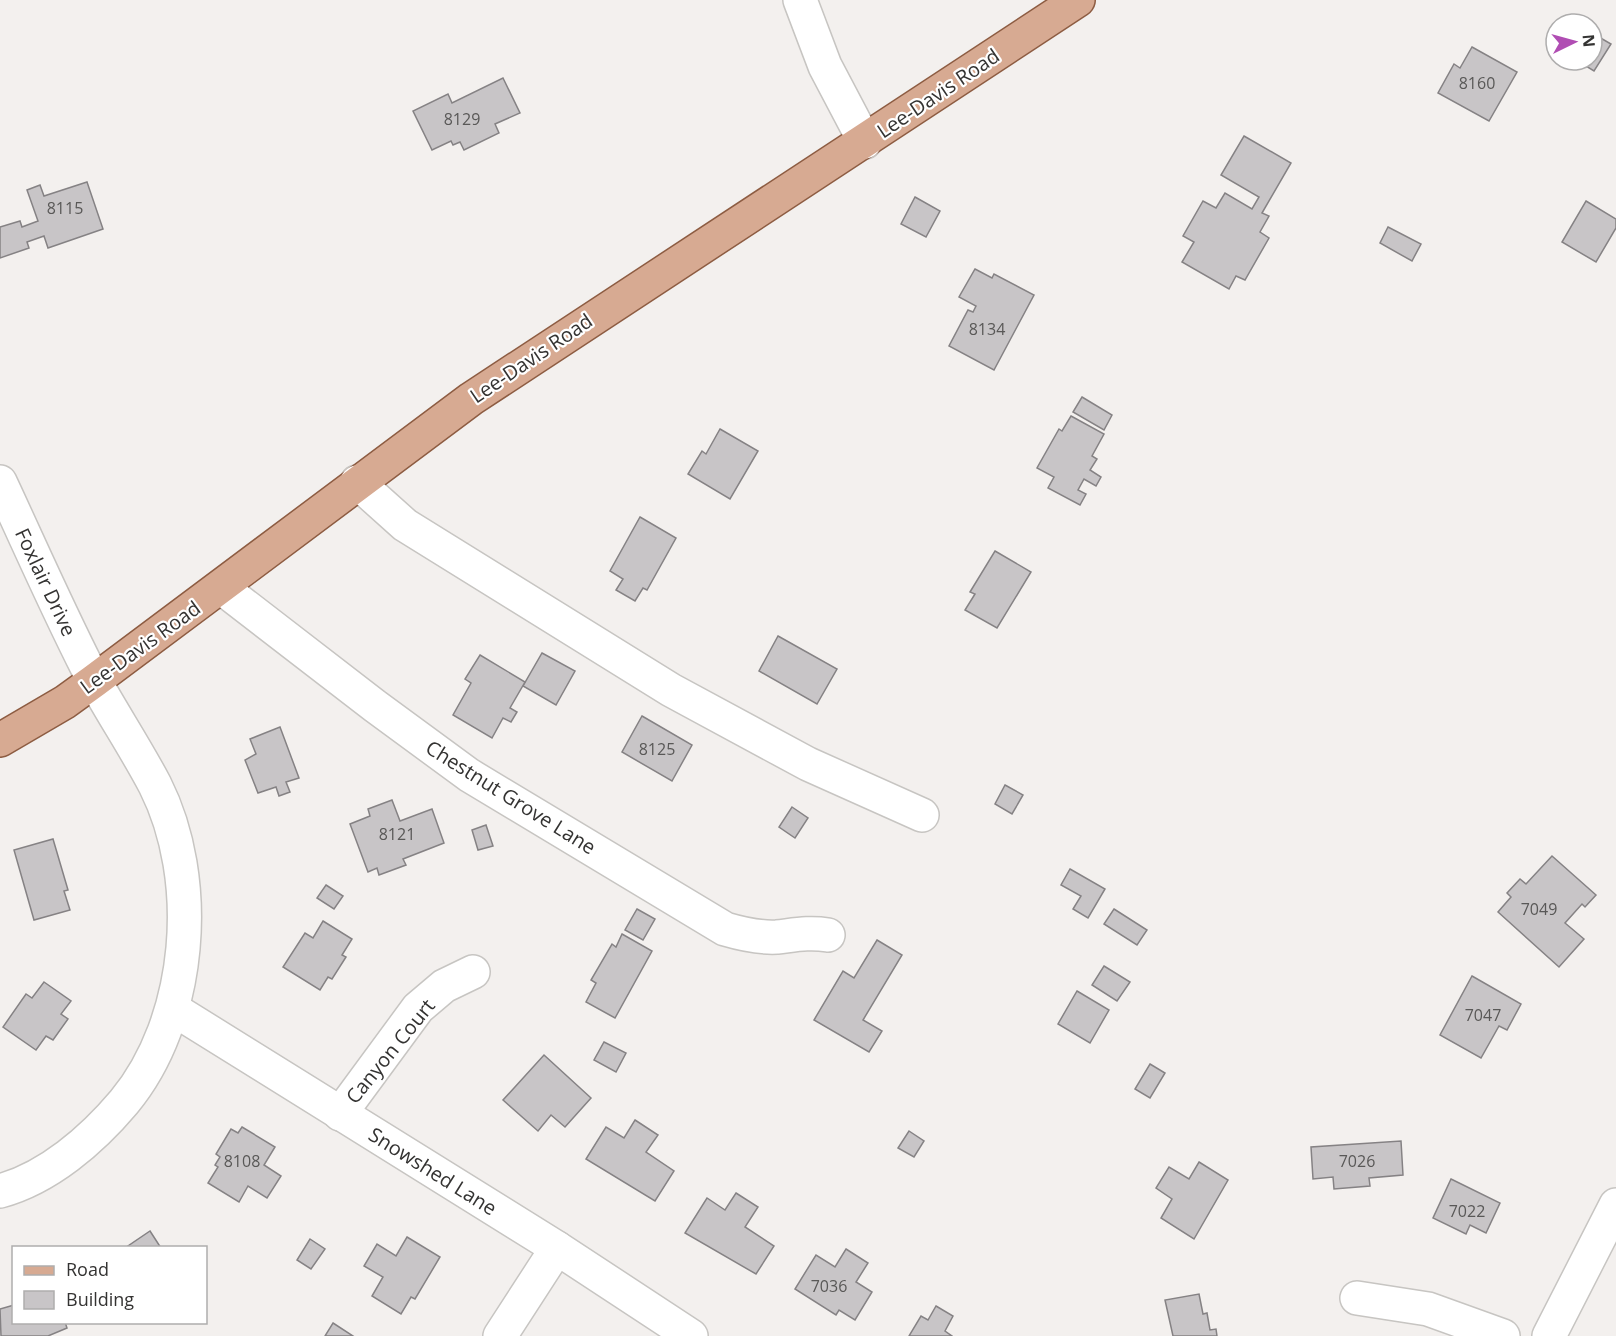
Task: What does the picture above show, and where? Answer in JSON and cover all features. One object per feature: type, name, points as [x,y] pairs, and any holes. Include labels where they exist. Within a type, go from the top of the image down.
[{"type":"main road","name":"Lee-Davis Road","points":[[0,740],[64,702],[94,681],[222,588],[357,482],[462,405],[1078,0]]},
{"type":"street","points":[[801,0],[825,66],[865,142]]},
{"type":"street","name":"Foxlair Drive","points":[[0,482],[94,681],[155,786],[172,832],[181,880],[184,936],[179,982],[173,1009],[156,1052],[133,1090],[85,1143],[48,1169],[0,1191]]},
{"type":"street","points":[[357,482],[405,525],[671,690],[808,764],[922,815]]},
{"type":"street","name":"Chestnut Grove Lane","points":[[222,588],[469,775],[725,929],[747,936],[775,937],[810,932],[828,935]]},
{"type":"street","name":"Canyon Court","points":[[340,1114],[418,1008],[444,987],[473,972]]},
{"type":"street","name":"Snowshed Lane","points":[[173,1009],[557,1248],[691,1336]]},
{"type":"street","points":[[1549,1336],[1616,1205]]},
{"type":"street","points":[[500,1336],[557,1248]]},
{"type":"street","points":[[1357,1298],[1428,1309],[1503,1336]]},
{"type":"building","points":[[1604,40],[1611,44],[1604,55]]},
{"type":"building","points":[[1472,47],[1517,72],[1489,121],[1438,93],[1454,64],[1460,68]]},
{"type":"building","points":[[503,78],[520,113],[495,124],[499,133],[464,150],[460,142],[453,145],[451,141],[432,150],[413,111],[448,94],[452,103]]},
{"type":"building","points":[[1244,136],[1291,163],[1262,213],[1269,216],[1260,232],[1269,238],[1245,280],[1236,276],[1229,289],[1182,262],[1194,242],[1183,236],[1203,201],[1216,208],[1225,193],[1252,209],[1259,197],[1221,175]]},
{"type":"building","points":[[87,182],[103,229],[48,248],[44,236],[27,242],[29,248],[0,258],[0,227],[20,221],[22,227],[38,221],[27,190],[40,185],[44,196]]},
{"type":"building","points":[[915,197],[940,211],[926,237],[901,224]]},
{"type":"building","points":[[1586,201],[1616,219],[1616,228],[1596,262],[1562,242]]},
{"type":"building","points":[[1388,227],[1421,244],[1412,261],[1380,243]]},
{"type":"building","points":[[975,269],[992,278],[994,274],[1034,295],[994,370],[949,346],[968,310],[973,312],[976,306],[959,297]]},
{"type":"building","points":[[1082,397],[1112,415],[1104,430],[1073,412]]},
{"type":"building","points":[[1071,416],[1104,434],[1092,456],[1097,459],[1090,470],[1101,477],[1096,486],[1084,479],[1078,490],[1086,494],[1080,505],[1048,488],[1054,477],[1037,468],[1059,429],[1062,431]]},
{"type":"building","points":[[720,429],[758,451],[730,499],[688,474],[702,451],[706,454]]},
{"type":"building","points":[[640,517],[676,538],[647,590],[643,588],[635,601],[616,590],[623,579],[610,571]]},
{"type":"building","points":[[995,551],[1031,572],[997,628],[965,610],[975,594],[970,592]]},
{"type":"building","points":[[778,636],[837,669],[817,704],[759,671]]},
{"type":"building","points":[[542,653],[575,671],[556,705],[523,686]]},
{"type":"building","points":[[480,655],[525,682],[510,708],[517,712],[511,722],[503,718],[492,738],[453,715],[471,683],[465,679]]},
{"type":"building","points":[[642,716],[692,745],[672,781],[622,752]]},
{"type":"building","points":[[280,727],[299,778],[286,782],[290,792],[279,796],[276,787],[258,793],[245,760],[256,754],[250,739]]},
{"type":"building","points":[[1005,785],[1023,795],[1012,814],[995,804]]},
{"type":"building","points":[[392,800],[400,821],[432,809],[444,843],[403,859],[406,865],[379,875],[377,868],[368,872],[350,824],[370,816],[368,809]]},
{"type":"building","points":[[792,807],[808,818],[795,838],[779,827]]},
{"type":"building","points":[[486,825],[493,846],[478,850],[472,830]]},
{"type":"building","points":[[53,839],[68,890],[64,891],[70,910],[34,920],[14,850]]},
{"type":"building","points":[[1552,856],[1596,895],[1585,907],[1582,904],[1565,923],[1584,939],[1559,967],[1498,912],[1511,897],[1507,893],[1520,879],[1526,884]]},
{"type":"building","points":[[1070,869],[1105,889],[1088,918],[1073,909],[1081,896],[1061,885]]},
{"type":"building","points":[[326,885],[343,896],[334,909],[317,898]]},
{"type":"building","points":[[637,909],[655,919],[643,940],[625,930]]},
{"type":"building","points":[[1114,909],[1147,930],[1137,945],[1104,924]]},
{"type":"building","points":[[323,921],[352,939],[342,955],[346,957],[332,979],[328,977],[320,990],[283,967],[305,933],[313,938]]},
{"type":"building","points":[[622,934],[652,951],[615,1018],[586,1002],[596,983],[591,980],[612,944],[616,947]]},
{"type":"building","points":[[877,940],[902,955],[863,1020],[882,1031],[869,1052],[814,1020],[843,971],[854,978]]},
{"type":"building","points":[[1104,966],[1130,982],[1117,1001],[1092,985]]},
{"type":"building","points":[[1472,976],[1521,1004],[1507,1030],[1499,1026],[1481,1058],[1440,1035]]},
{"type":"building","points":[[44,982],[71,1001],[61,1014],[68,1019],[53,1040],[46,1036],[36,1050],[3,1027],[26,994],[32,998]]},
{"type":"building","points":[[1077,991],[1109,1010],[1090,1043],[1058,1024]]},
{"type":"building","points":[[604,1042],[626,1053],[616,1072],[594,1060]]},
{"type":"building","points":[[544,1055],[591,1098],[565,1127],[551,1115],[538,1131],[503,1100]]},
{"type":"building","points":[[1150,1064],[1165,1073],[1150,1098],[1135,1089]]},
{"type":"building","points":[[635,1120],[658,1135],[646,1152],[674,1171],[655,1201],[586,1159],[606,1127],[624,1138]]},
{"type":"building","points":[[242,1127],[275,1147],[264,1165],[281,1176],[267,1198],[248,1186],[239,1202],[208,1183],[218,1167],[215,1165],[220,1157],[216,1154],[231,1129],[238,1133]]},
{"type":"building","points":[[909,1131],[924,1141],[914,1157],[898,1148]]},
{"type":"building","points":[[1401,1141],[1403,1175],[1369,1178],[1370,1186],[1334,1189],[1333,1177],[1313,1179],[1311,1147]]},
{"type":"building","points":[[1199,1162],[1228,1180],[1194,1239],[1161,1218],[1172,1199],[1156,1188],[1169,1167],[1189,1179]]},
{"type":"building","points":[[1451,1179],[1500,1203],[1486,1233],[1470,1225],[1466,1234],[1433,1218]]},
{"type":"building","points":[[736,1193],[758,1207],[745,1227],[774,1246],[756,1274],[685,1233],[707,1198],[725,1210]]},
{"type":"building","points":[[150,1231],[160,1246],[128,1246]]},
{"type":"building","points":[[407,1237],[440,1257],[415,1299],[411,1297],[401,1314],[372,1296],[383,1277],[364,1266],[377,1244],[396,1256]]},
{"type":"building","points":[[310,1239],[325,1249],[311,1269],[297,1260]]},
{"type":"building","points":[[846,1249],[868,1263],[856,1282],[872,1292],[855,1320],[839,1310],[836,1315],[795,1289],[816,1255],[835,1267]]},
{"type":"building","points":[[1199,1294],[1203,1314],[1207,1313],[1210,1330],[1216,1329],[1217,1336],[1173,1336],[1165,1300]]},
{"type":"building","points":[[12,1306],[12,1324],[66,1324],[67,1328],[48,1336],[1,1336],[0,1309]]},
{"type":"building","points":[[936,1306],[953,1316],[945,1331],[952,1336],[909,1336],[921,1316],[928,1320]]},
{"type":"building","points":[[333,1323],[353,1336],[325,1336]]}]
